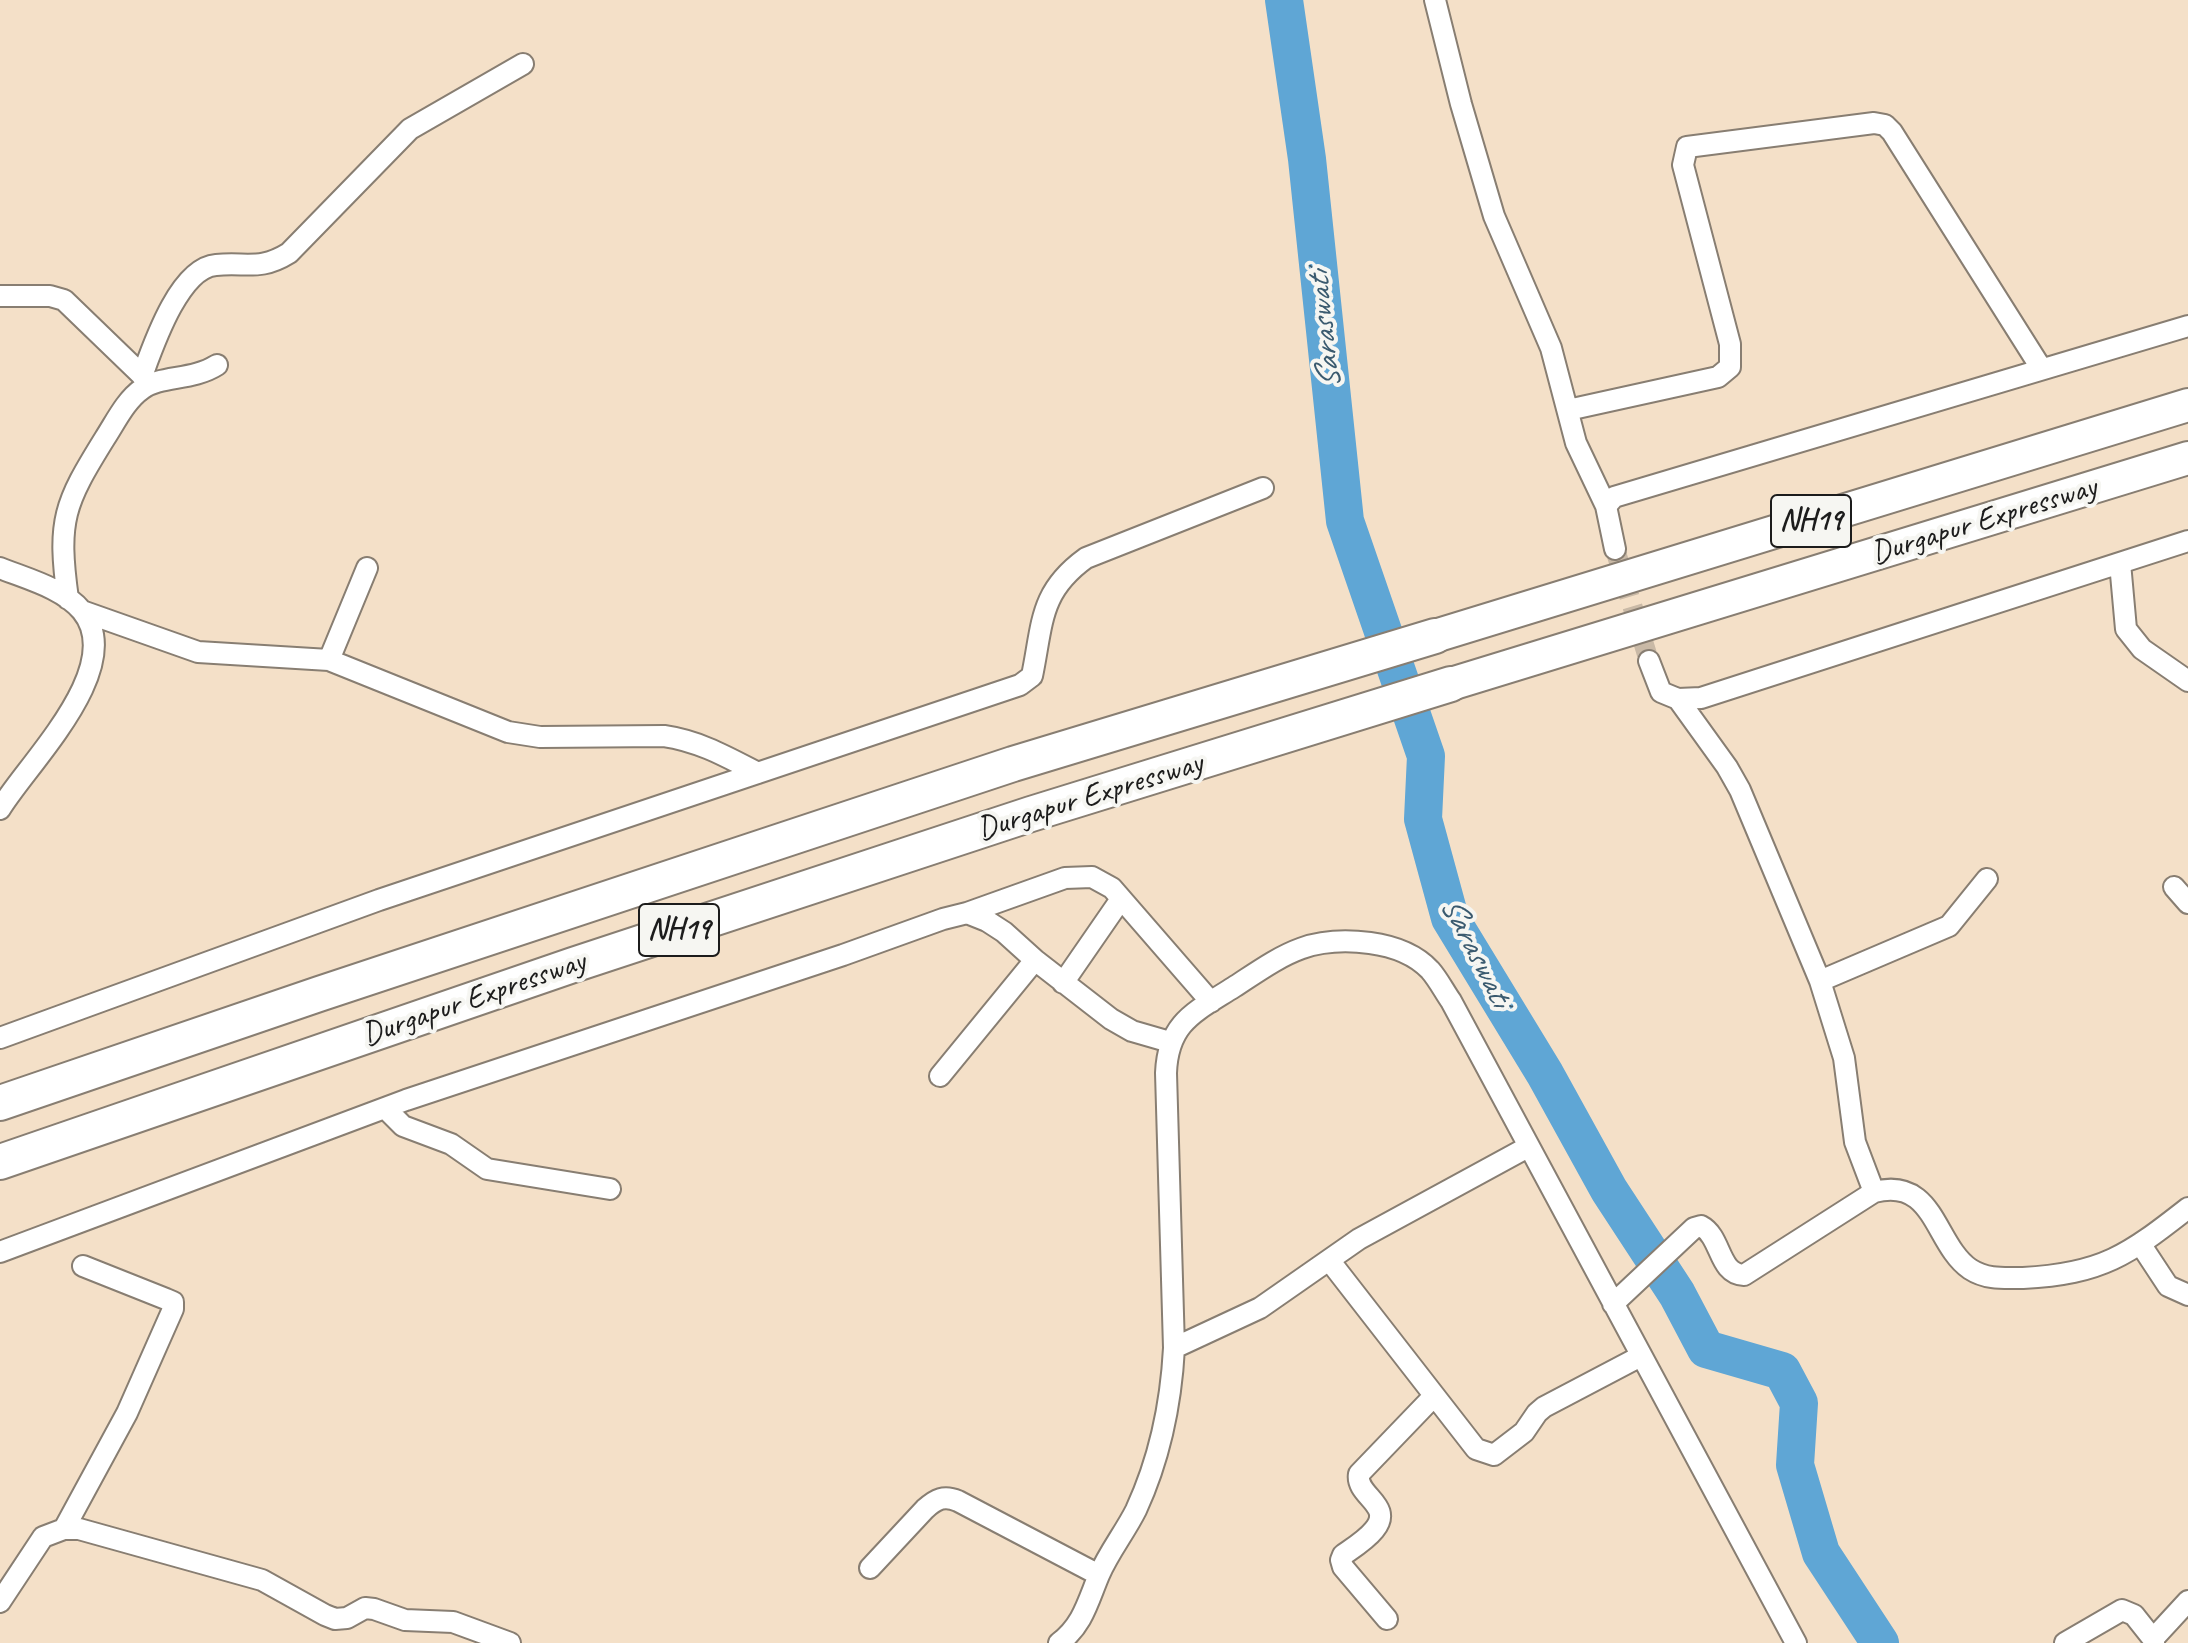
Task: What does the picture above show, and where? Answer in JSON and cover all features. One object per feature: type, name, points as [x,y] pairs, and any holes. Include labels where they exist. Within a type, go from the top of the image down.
[{"type":"highway","name":"Durgapur Expressway","points":[[0,1103],[1013,764],[1435,636]]},
{"type":"highway","name":"Durgapur Expressway","points":[[0,1162],[573,965],[1031,814],[1451,684]]},
{"type":"main road","name":"Durgapur Expressway","points":[[1435,636],[2188,405]]},
{"type":"main road","name":"Durgapur Expressway","points":[[1451,684],[2188,458]]},
{"type":"street","points":[[1435,0],[1494,216],[1551,348],[1576,443],[1606,506],[1615,549]]},
{"type":"street","points":[[0,809],[71,712],[92,665],[95,644],[92,628],[75,605],[62,545],[69,500],[123,410],[146,380],[166,318],[190,279],[201,269],[212,265],[259,266],[282,257],[410,129],[523,64]]},
{"type":"street","points":[[1568,410],[1718,377],[1730,367],[1730,344],[1683,165],[1687,147],[1874,123],[1885,125],[1892,132],[2041,368]]},
{"type":"street","points":[[0,296],[50,296],[64,300],[146,380],[192,377],[217,365]]},
{"type":"street","points":[[1606,506],[1614,497],[2188,326]]},
{"type":"street","points":[[0,1038],[379,900],[1020,685],[1032,676],[1047,602],[1054,587],[1068,571],[1086,558],[1263,488]]},
{"type":"street","points":[[1649,661],[1661,692],[1678,699],[1701,698],[2188,541]]},
{"type":"street","points":[[2120,563],[2126,629],[2142,649],[2188,681]]},
{"type":"street","points":[[0,568],[75,605],[198,652],[329,660],[508,732],[540,737],[664,736],[684,739],[701,744],[758,773]]},
{"type":"street","points":[[329,660],[367,568]]},
{"type":"street","points":[[1678,699],[1740,790],[1820,981],[1844,1058],[1855,1142],[1874,1192]]},
{"type":"street","points":[[0,1252],[385,1108],[1065,878],[1080,876],[1102,881],[1211,1002]]},
{"type":"street","points":[[1820,981],[1949,926],[1987,879]]},
{"type":"street","points":[[1063,983],[1121,899]]},
{"type":"street","points":[[967,913],[1004,932],[1063,983],[1122,1025],[1170,1042]]},
{"type":"street","points":[[1059,1643],[1071,1634],[1084,1615],[1099,1575],[1135,1512],[1158,1454],[1171,1388],[1174,1348],[1166,1073],[1170,1042],[1188,1017],[1282,956],[1329,940],[1348,940],[1405,952],[1431,971],[1451,1001],[1528,1147],[1617,1300],[1641,1356],[1796,1643]]},
{"type":"street","points":[[940,1076],[1035,960]]},
{"type":"street","points":[[385,1108],[403,1126],[451,1144],[487,1169],[610,1189]]},
{"type":"street","points":[[1174,1348],[1260,1308],[1383,1226],[1528,1147]]},
{"type":"street","points":[[1617,1300],[1688,1233],[1701,1226],[1709,1230],[1728,1268],[1735,1275],[1744,1275],[1874,1192],[1895,1190],[1917,1198],[1936,1220],[1955,1254],[1973,1271],[1988,1277],[2037,1277],[2075,1272],[2118,1258],[2141,1245],[2188,1208]]},
{"type":"street","points":[[2141,1245],[2168,1286],[2188,1295]]},
{"type":"street","points":[[1329,1260],[1476,1449],[1494,1455],[1524,1432],[1544,1407],[1641,1356]]},
{"type":"street","points":[[64,1529],[127,1413],[173,1309],[173,1302],[83,1266]]},
{"type":"street","points":[[1387,1619],[1343,1567],[1341,1560],[1374,1530],[1380,1520],[1378,1504],[1360,1487],[1359,1474],[1434,1396]]},
{"type":"street","points":[[870,1568],[925,1509],[943,1498],[958,1501],[1099,1575]]},
{"type":"street","points":[[0,1602],[43,1537],[64,1529],[79,1529],[262,1580],[335,1619],[347,1618],[365,1608],[374,1609],[405,1620],[453,1622],[510,1643]]},
{"type":"street","points":[[2065,1643],[2122,1610],[2134,1615],[2153,1641],[2158,1630],[2188,1601]]},
{"type":"waterway","name":"Saraswati","points":[[1284,0],[1307,159],[1345,521],[1426,756],[1423,819],[1450,918],[1545,1074],[1609,1190],[1677,1294],[1706,1349],[1782,1371],[1799,1403],[1795,1465],[1821,1553],[1880,1643]]},
{"type":"tunnel","points":[[1615,549],[1649,661]]}]
